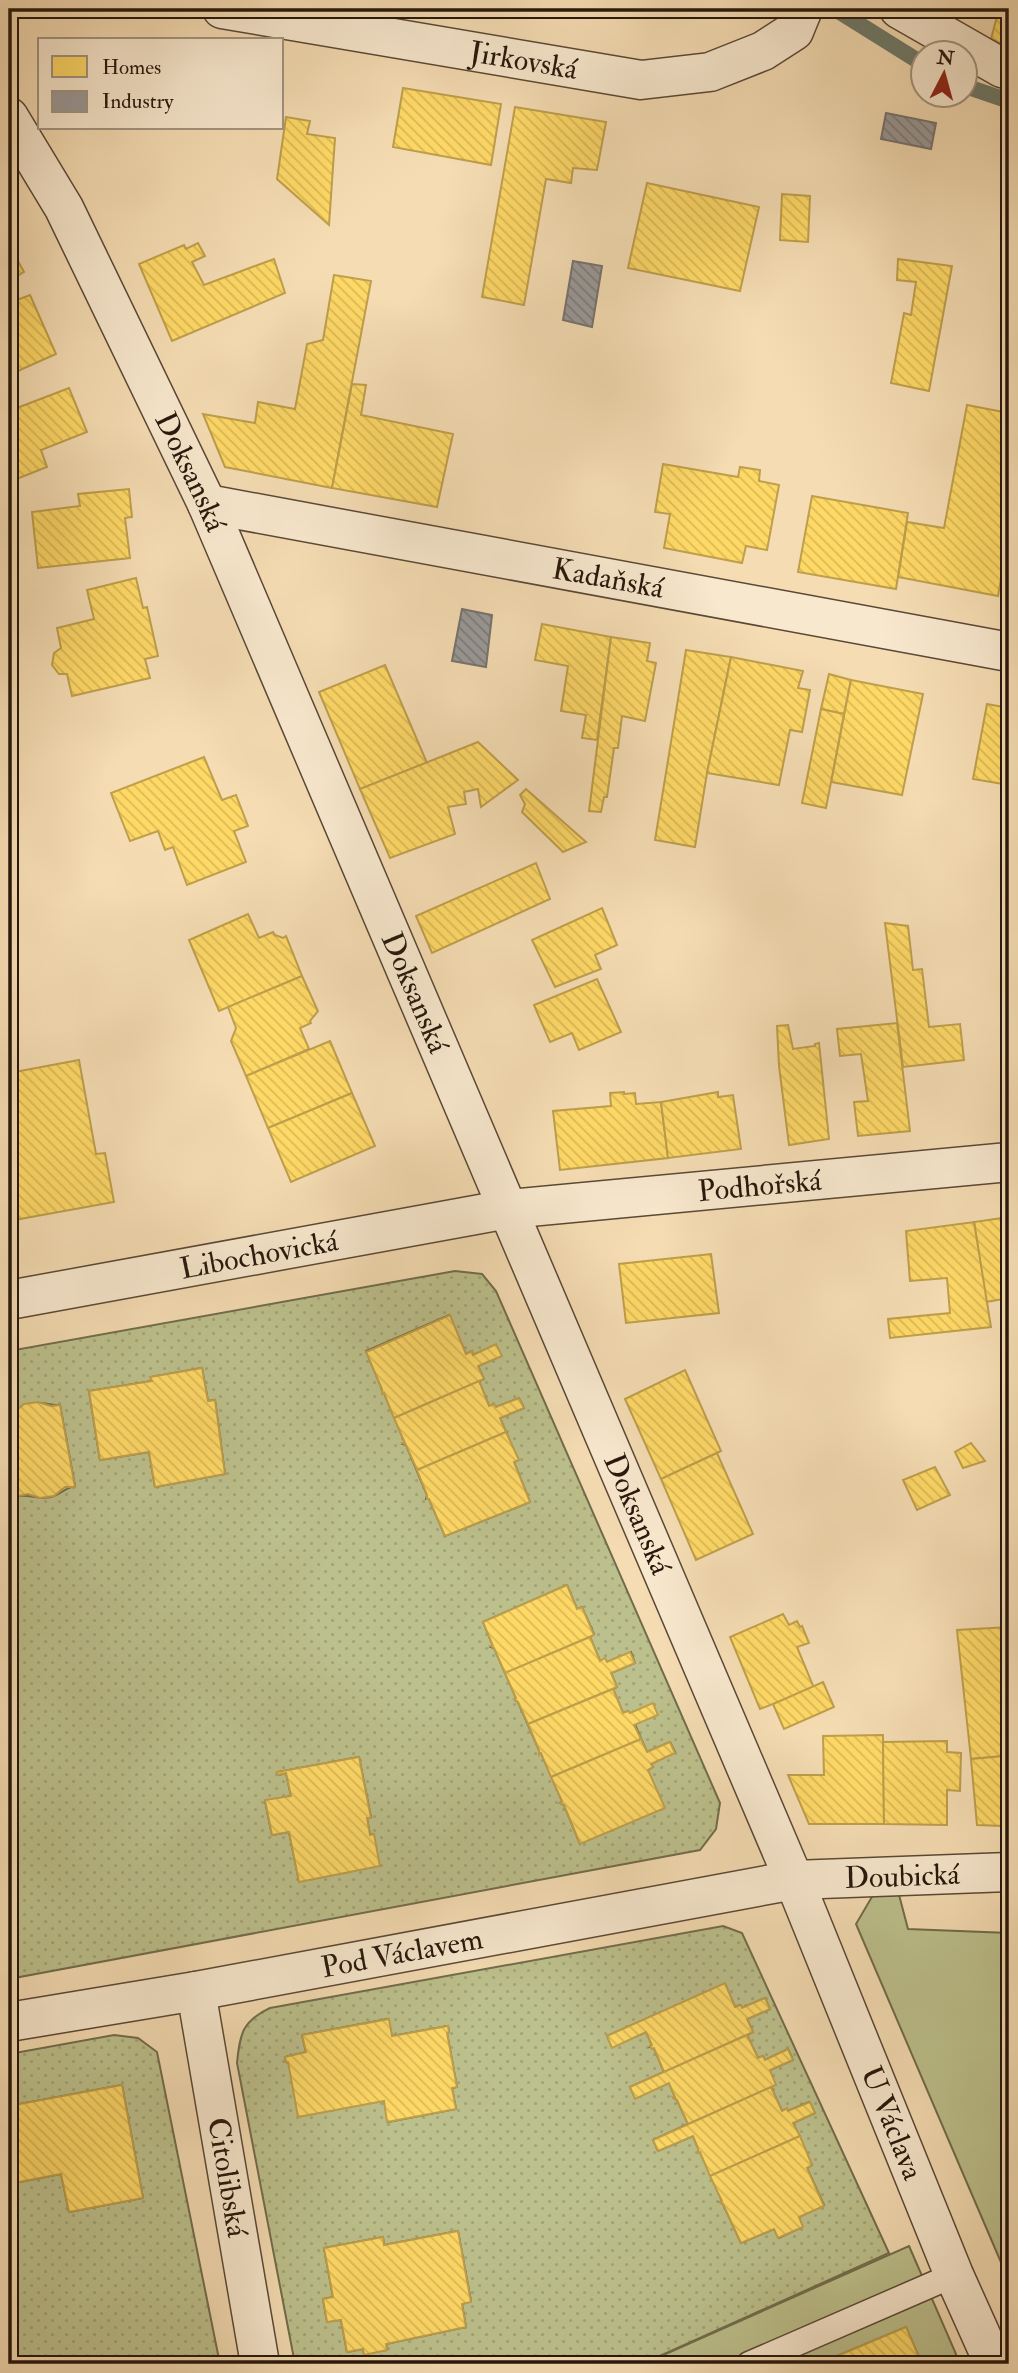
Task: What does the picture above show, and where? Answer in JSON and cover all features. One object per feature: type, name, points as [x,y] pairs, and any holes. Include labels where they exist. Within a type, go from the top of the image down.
[{"type":"street","name":"Jirkovská","points":[[222,9],[641,80],[710,72],[763,51],[794,31],[803,9]]},
{"type":"street","points":[[899,9],[1009,70]]},
{"type":"street","name":"Doksanská","points":[[9,117],[64,208],[207,504],[794,1880]]},
{"type":"street","name":"Kadaňská","points":[[207,504],[1009,652]]},
{"type":"street","name":"Podhořská","points":[[508,1209],[1009,1162]]},
{"type":"street","name":"Libochovická","points":[[9,1300],[508,1209]]},
{"type":"street","name":"Doubická","points":[[794,1880],[1009,1872]]},
{"type":"street","name":"Pod Václavem","points":[[9,2022],[196,1991],[794,1880]]},
{"type":"street","name":"U Václava","points":[[794,1880],[954,2275],[994,2364]]},
{"type":"street","name":"Citolibská","points":[[196,1991],[260,2364]]},
{"type":"lane","points":[[749,2364],[954,2275]]},
{"type":"green space","points":[[455,1271],[482,1274],[496,1291],[720,1803],[716,1829],[700,1850],[9,1979],[9,1489],[17,1488],[19,1496],[45,1498],[75,1486],[60,1405],[32,1403],[9,1413],[9,1351]],"holes":[[[449,1315],[466,1354],[472,1351],[473,1355],[496,1345],[501,1356],[478,1366],[484,1379],[479,1381],[489,1406],[496,1407],[519,1398],[524,1408],[500,1418],[518,1460],[514,1462],[530,1502],[445,1536],[429,1499],[426,1499],[427,1495],[406,1445],[403,1444],[405,1443],[366,1351]],[[202,1368],[208,1401],[215,1400],[225,1474],[155,1487],[149,1452],[100,1460],[89,1391],[152,1381],[151,1377]],[[567,1585],[577,1609],[582,1607],[594,1634],[590,1637],[600,1661],[607,1662],[631,1652],[635,1663],[611,1673],[617,1687],[613,1689],[623,1713],[630,1713],[647,1752],[670,1742],[675,1752],[651,1764],[653,1767],[580,1844],[494,1648],[491,1647],[493,1646],[483,1622]],[[359,1757],[371,1817],[367,1818],[370,1835],[373,1834],[299,1881],[289,1832],[272,1835],[265,1801],[291,1796],[286,1773],[279,1775],[278,1772]]]},
{"type":"green space","points":[[876,1890],[898,1891],[908,1929],[1009,1933],[1009,2281],[856,1924]]},
{"type":"green space","points":[[723,1926],[742,1933],[889,2253],[642,2364],[295,2364],[237,2063],[244,2029],[253,2018],[270,2008]],"holes":[[[725,1984],[735,2007],[740,2005],[742,2008],[765,1998],[770,2009],[747,2019],[753,2032],[747,2035],[758,2058],[763,2056],[765,2060],[788,2049],[793,2060],[770,2070],[771,2087],[782,2111],[809,2102],[815,2113],[793,2123],[812,2165],[807,2168],[824,2205],[799,2217],[802,2227],[779,2238],[774,2229],[741,2243],[720,2202],[722,2201],[693,2136],[658,2151],[653,2140],[688,2124],[669,2083],[635,2098],[630,2087],[664,2072],[654,2048],[650,2047],[652,2045],[646,2032],[612,2047],[607,2036]],[[388,2019],[392,2036],[448,2026],[457,2087],[452,2088],[456,2109],[388,2122],[384,2101],[286,2062],[285,2057],[306,2052],[302,2035]],[[458,2231],[471,2301],[462,2304],[466,2327],[386,2344],[387,2350],[364,2354],[363,2349],[347,2352],[341,2320],[327,2321],[323,2299],[333,2297],[324,2248],[383,2237],[384,2245]]]},
{"type":"green space","points":[[114,2035],[138,2038],[157,2052],[220,2364],[9,2364],[9,2184],[61,2174],[69,2212],[143,2198],[122,2085],[9,2106],[9,2054]]},
{"type":"green space","points":[[909,2246],[956,2354],[953,2364],[922,2364],[906,2327],[818,2364],[643,2364]]},
{"type":"building: Homes","points":[[999,9],[1009,9],[1009,47],[991,39]]},
{"type":"building: Homes","points":[[403,88],[501,104],[491,165],[393,147]]},
{"type":"building: Homes","points":[[515,107],[606,122],[597,170],[573,168],[571,183],[546,179],[524,305],[482,297]]},
{"type":"building: Homes","points":[[286,117],[310,121],[307,134],[335,138],[329,225],[277,179]]},
{"type":"building: Homes","points":[[647,183],[759,207],[740,291],[628,268]]},
{"type":"building: Homes","points":[[782,194],[810,196],[808,242],[780,240]]},
{"type":"building: Homes","points":[[198,243],[205,256],[192,262],[204,285],[274,259],[285,293],[172,341],[139,264],[184,245],[186,249]]},
{"type":"building: Homes","points":[[9,245],[24,272],[9,281]]},
{"type":"building: Homes","points":[[898,259],[952,266],[929,391],[891,383],[904,313],[911,315],[916,282],[897,280]]},
{"type":"building: Homes","points":[[334,275],[371,281],[332,488],[225,467],[203,414],[255,423],[258,402],[295,409],[307,344],[323,340]]},
{"type":"building: Homes","points":[[30,295],[56,354],[9,375],[9,303]]},
{"type":"building: Homes","points":[[352,384],[366,385],[361,415],[453,434],[437,507],[332,488]]},
{"type":"building: Homes","points":[[69,388],[87,432],[41,450],[47,467],[9,482],[9,411]]},
{"type":"building: Homes","points":[[967,405],[1009,413],[1009,493],[1001,539],[1008,540],[998,596],[898,577],[907,522],[944,528]]},
{"type":"building: Homes","points":[[663,464],[738,477],[740,467],[760,470],[759,481],[779,485],[767,550],[746,546],[742,563],[664,548],[670,514],[655,512]]},
{"type":"building: Homes","points":[[129,489],[132,517],[125,518],[130,558],[38,568],[32,512],[80,506],[78,494]]},
{"type":"building: Homes","points":[[812,496],[908,513],[896,589],[798,572]]},
{"type":"building: Homes","points":[[136,578],[143,608],[147,607],[158,656],[145,659],[150,678],[72,696],[67,674],[59,674],[52,665],[54,653],[61,648],[57,628],[94,619],[87,590]]},
{"type":"building: Homes","points":[[542,624],[611,637],[597,740],[582,738],[586,715],[561,711],[568,666],[535,660]]},
{"type":"building: Homes","points":[[611,637],[650,643],[647,661],[656,663],[645,721],[622,716],[607,797],[604,797],[601,812],[589,811]]},
{"type":"building: Homes","points":[[686,650],[731,657],[695,847],[655,840]]},
{"type":"building: Homes","points":[[731,657],[803,671],[798,688],[810,690],[802,732],[790,730],[779,785],[707,773]]},
{"type":"building: Homes","points":[[385,665],[427,763],[360,789],[319,692]]},
{"type":"building: Homes","points":[[829,674],[851,680],[844,714],[821,709]]},
{"type":"building: Homes","points":[[851,680],[923,694],[902,795],[831,782]]},
{"type":"building: Homes","points":[[987,704],[1009,708],[1009,785],[973,779]]},
{"type":"building: Homes","points":[[821,709],[844,714],[826,808],[802,803]]},
{"type":"building: Homes","points":[[478,742],[518,780],[481,807],[478,789],[464,792],[466,804],[448,807],[455,834],[390,858],[360,789]]},
{"type":"building: Homes","points":[[204,757],[222,800],[236,795],[248,826],[234,831],[246,862],[187,885],[173,847],[165,850],[158,831],[130,841],[111,793]]},
{"type":"building: Homes","points":[[526,789],[586,842],[563,852],[522,812],[525,804],[520,795]]},
{"type":"building: Homes","points":[[536,863],[550,899],[432,953],[416,916]]},
{"type":"building: Homes","points":[[602,908],[617,945],[595,955],[601,969],[555,987],[532,940]]},
{"type":"building: Homes","points":[[248,914],[259,938],[273,932],[283,938],[286,936],[302,976],[219,1011],[189,940]]},
{"type":"building: Homes","points":[[885,923],[908,926],[913,970],[922,969],[929,1027],[960,1024],[964,1060],[903,1067]]},
{"type":"building: Homes","points":[[302,976],[318,1011],[311,1023],[300,1028],[309,1049],[246,1076],[231,1041],[236,1028],[228,1007]]},
{"type":"building: Homes","points":[[597,979],[621,1032],[579,1050],[572,1033],[550,1042],[534,1005]]},
{"type":"building: Homes","points":[[897,1023],[910,1131],[858,1136],[854,1102],[868,1101],[861,1054],[840,1056],[837,1029]]},
{"type":"building: Homes","points":[[788,1025],[793,1049],[819,1043],[829,1139],[789,1145],[777,1026]]},
{"type":"building: Homes","points":[[330,1041],[352,1093],[268,1128],[246,1076]]},
{"type":"building: Homes","points":[[79,1060],[96,1154],[105,1153],[114,1202],[9,1221],[9,1073]]},
{"type":"building: Homes","points":[[718,1092],[718,1097],[733,1095],[741,1149],[668,1158],[661,1102]]},
{"type":"building: Homes","points":[[352,1093],[375,1146],[291,1182],[268,1128]]},
{"type":"building: Homes","points":[[610,1093],[635,1093],[636,1104],[661,1102],[668,1158],[560,1170],[553,1111],[611,1106]]},
{"type":"building: Homes","points":[[1009,1217],[1009,1298],[986,1302],[974,1222]]},
{"type":"building: Homes","points":[[974,1222],[991,1327],[890,1338],[888,1319],[950,1313],[947,1278],[910,1281],[906,1231]]},
{"type":"building: Homes","points":[[711,1254],[719,1313],[626,1323],[619,1264]]},
{"type":"building: Homes","points":[[450,1315],[466,1354],[472,1351],[473,1355],[496,1344],[502,1356],[478,1366],[484,1379],[394,1418],[366,1352]]},
{"type":"building: Homes","points":[[202,1368],[208,1401],[215,1400],[225,1474],[155,1487],[149,1452],[100,1460],[89,1391],[152,1381],[150,1377]]},
{"type":"building: Homes","points":[[685,1370],[721,1451],[661,1479],[625,1399]]},
{"type":"building: Homes","points":[[479,1381],[489,1406],[494,1404],[496,1407],[519,1398],[524,1408],[500,1418],[506,1432],[417,1470],[394,1418]]},
{"type":"building: Homes","points":[[38,1402],[51,1406],[60,1405],[75,1487],[65,1487],[54,1496],[18,1496],[17,1488],[9,1489],[9,1413],[24,1404]]},
{"type":"building: Homes","points":[[506,1432],[519,1460],[514,1462],[530,1502],[445,1536],[427,1499],[417,1470]]},
{"type":"building: Homes","points":[[971,1443],[985,1461],[963,1468],[955,1452]]},
{"type":"building: Homes","points":[[717,1453],[753,1534],[696,1560],[661,1479]]},
{"type":"building: Homes","points":[[935,1467],[950,1495],[917,1510],[903,1480]]},
{"type":"building: Homes","points":[[567,1585],[577,1609],[582,1607],[594,1635],[505,1673],[491,1646],[483,1622]]},
{"type":"building: Homes","points":[[783,1614],[789,1625],[797,1621],[800,1627],[802,1626],[809,1643],[797,1647],[814,1688],[760,1709],[730,1637]]},
{"type":"building: Homes","points":[[1009,1627],[1009,1743],[1004,1744],[1004,1756],[971,1759],[957,1630]]},
{"type":"building: Homes","points":[[590,1637],[600,1661],[605,1658],[607,1662],[630,1652],[635,1663],[611,1673],[617,1687],[528,1724],[514,1699],[516,1698],[505,1673]]},
{"type":"building: Homes","points":[[823,1682],[834,1707],[784,1729],[773,1704]]},
{"type":"building: Homes","points":[[613,1689],[623,1713],[630,1713],[653,1703],[658,1715],[634,1725],[641,1739],[551,1777],[541,1753],[539,1755],[528,1724]]},
{"type":"building: Homes","points":[[883,1735],[884,1824],[809,1824],[788,1775],[824,1775],[823,1736]]},
{"type":"building: Homes","points":[[641,1739],[647,1752],[670,1742],[675,1753],[651,1764],[653,1767],[648,1770],[665,1808],[580,1844],[551,1777]]},
{"type":"building: Homes","points":[[947,1741],[947,1752],[961,1753],[960,1791],[947,1790],[947,1825],[884,1824],[883,1742]]},
{"type":"building: Homes","points":[[1004,1756],[1003,1826],[977,1825],[971,1759]]},
{"type":"building: Homes","points":[[359,1757],[371,1818],[367,1818],[370,1835],[374,1834],[380,1866],[299,1882],[289,1832],[272,1835],[265,1800],[291,1796],[286,1773],[278,1775],[277,1772]]},
{"type":"building: Homes","points":[[725,1983],[735,2007],[741,2005],[742,2008],[765,1998],[770,2009],[747,2019],[753,2032],[664,2072],[646,2032],[612,2048],[607,2036]]},
{"type":"building: Homes","points":[[389,2019],[392,2036],[448,2026],[457,2087],[452,2088],[456,2109],[387,2122],[384,2101],[298,2117],[285,2057],[306,2052],[302,2035]]},
{"type":"building: Homes","points":[[747,2035],[758,2058],[763,2056],[765,2060],[788,2049],[793,2060],[770,2070],[776,2085],[688,2124],[673,2097],[669,2083],[635,2099],[630,2087]]},
{"type":"building: Homes","points":[[122,2085],[143,2198],[69,2212],[61,2174],[9,2184],[9,2106]]},
{"type":"building: Homes","points":[[771,2087],[782,2111],[810,2102],[815,2113],[793,2123],[800,2136],[710,2176],[693,2136],[658,2151],[653,2140]]},
{"type":"building: Homes","points":[[800,2136],[812,2165],[807,2168],[824,2206],[799,2217],[803,2227],[778,2238],[774,2229],[741,2243],[710,2176]]},
{"type":"building: Homes","points":[[458,2231],[471,2302],[462,2304],[466,2327],[386,2344],[387,2350],[364,2355],[363,2349],[347,2352],[341,2320],[327,2322],[323,2299],[333,2297],[324,2248],[383,2237],[384,2245]]},
{"type":"building: Homes","points":[[906,2327],[922,2364],[818,2364]]},
{"type":"building: Industry","points":[[886,113],[936,123],[931,149],[881,139]]},
{"type":"building: Industry","points":[[573,261],[602,266],[592,327],[563,320]]},
{"type":"building: Industry","points":[[462,609],[492,615],[486,667],[452,661]]},
{"type":"waterway","points":[[835,9],[909,55]]},
{"type":"waterway","points":[[979,91],[1009,101]]}]
